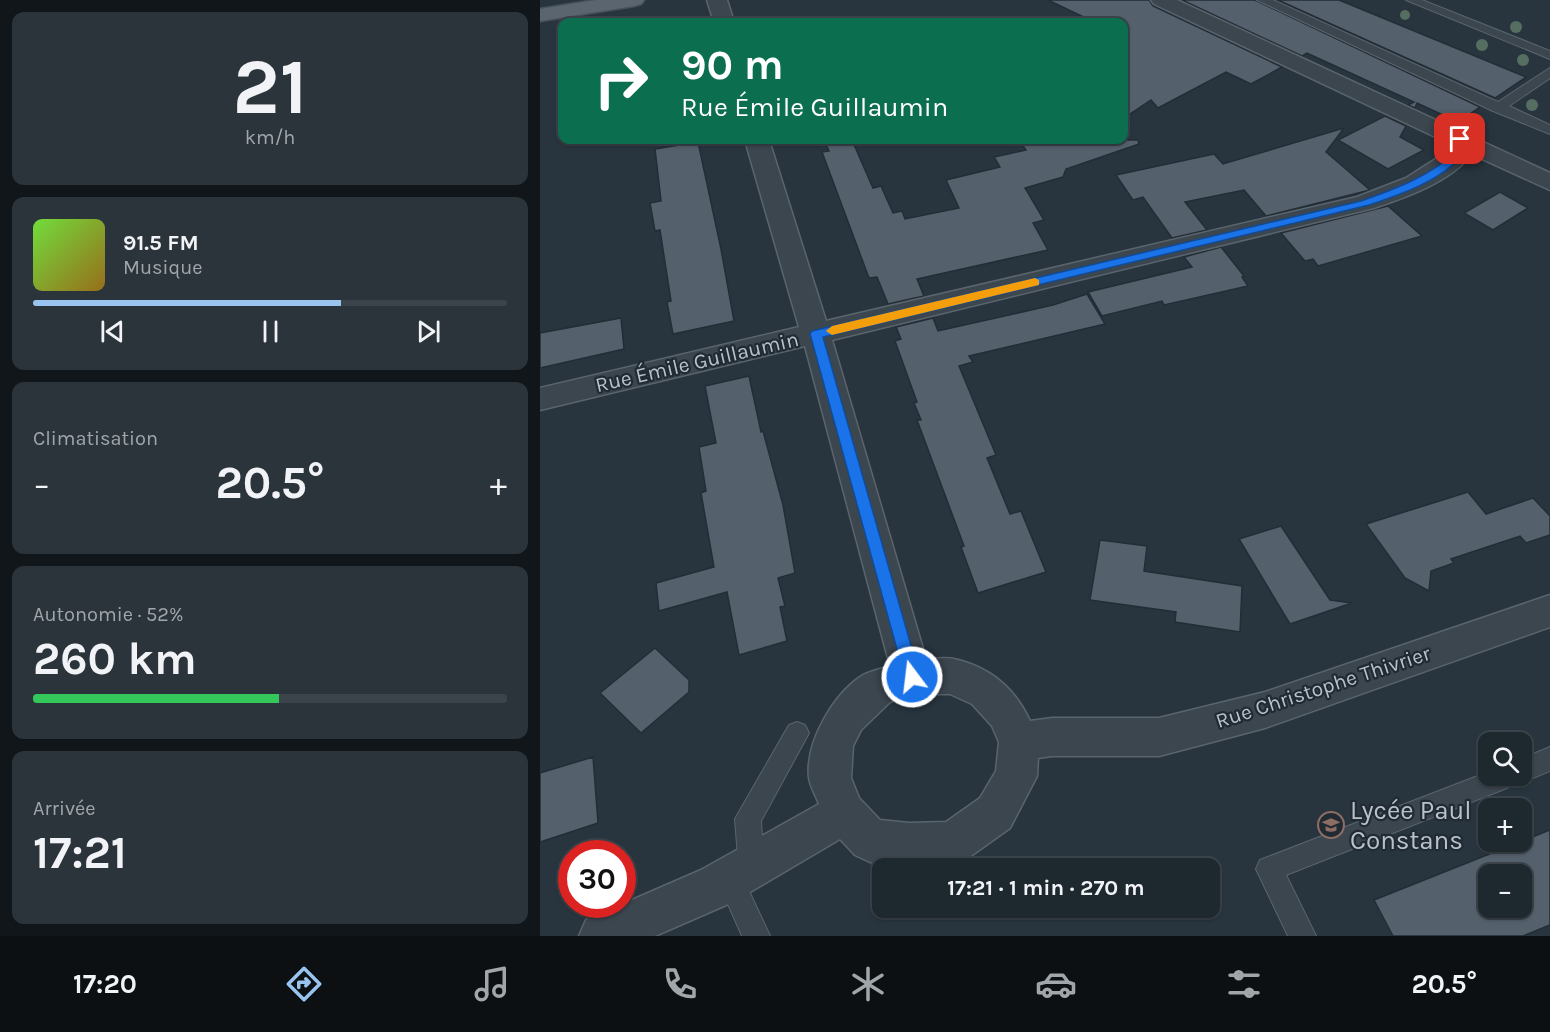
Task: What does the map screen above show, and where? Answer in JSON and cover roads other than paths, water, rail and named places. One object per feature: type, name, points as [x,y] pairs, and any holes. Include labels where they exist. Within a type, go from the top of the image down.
[{"type":"main road","points":[[540,16],[634,0]]},
{"type":"street","points":[[717,0],[723,18]]},
{"type":"street","points":[[1161,0],[1550,182]]},
{"type":"street","name":"Rue Émile Guillaumin","points":[[540,399],[1365,203],[1405,189],[1449,164],[1460,153],[1460,139]]},
{"type":"street","points":[[758,144],[816,334],[912,677]]},
{"type":"street","name":"Rue Christophe Thivrier","points":[[1019,742],[1052,737],[1158,737],[1265,710],[1550,611]]},
{"type":"street","points":[[953,676],[986,691],[1007,714],[1019,742],[1016,776],[995,813],[953,843],[909,845],[870,840],[844,813],[830,778],[832,744],[847,717],[877,688],[912,677],[953,676]]},
{"type":"street","points":[[602,936],[741,873],[844,813]]},
{"type":"lane","points":[[1263,0],[1550,130]]},
{"type":"lane","points":[[1412,0],[1550,55]]},
{"type":"lane","points":[[1498,108],[1550,72]]},
{"type":"lane","points":[[756,936],[741,873],[748,819],[797,733]]},
{"type":"lane","points":[[1532,766],[1550,759]]},
{"type":"lane","points":[[1302,936],[1269,869],[1482,786]]},
{"type":"place","name":"Lycée Paul Constans","points":[[1331,825]]}]
